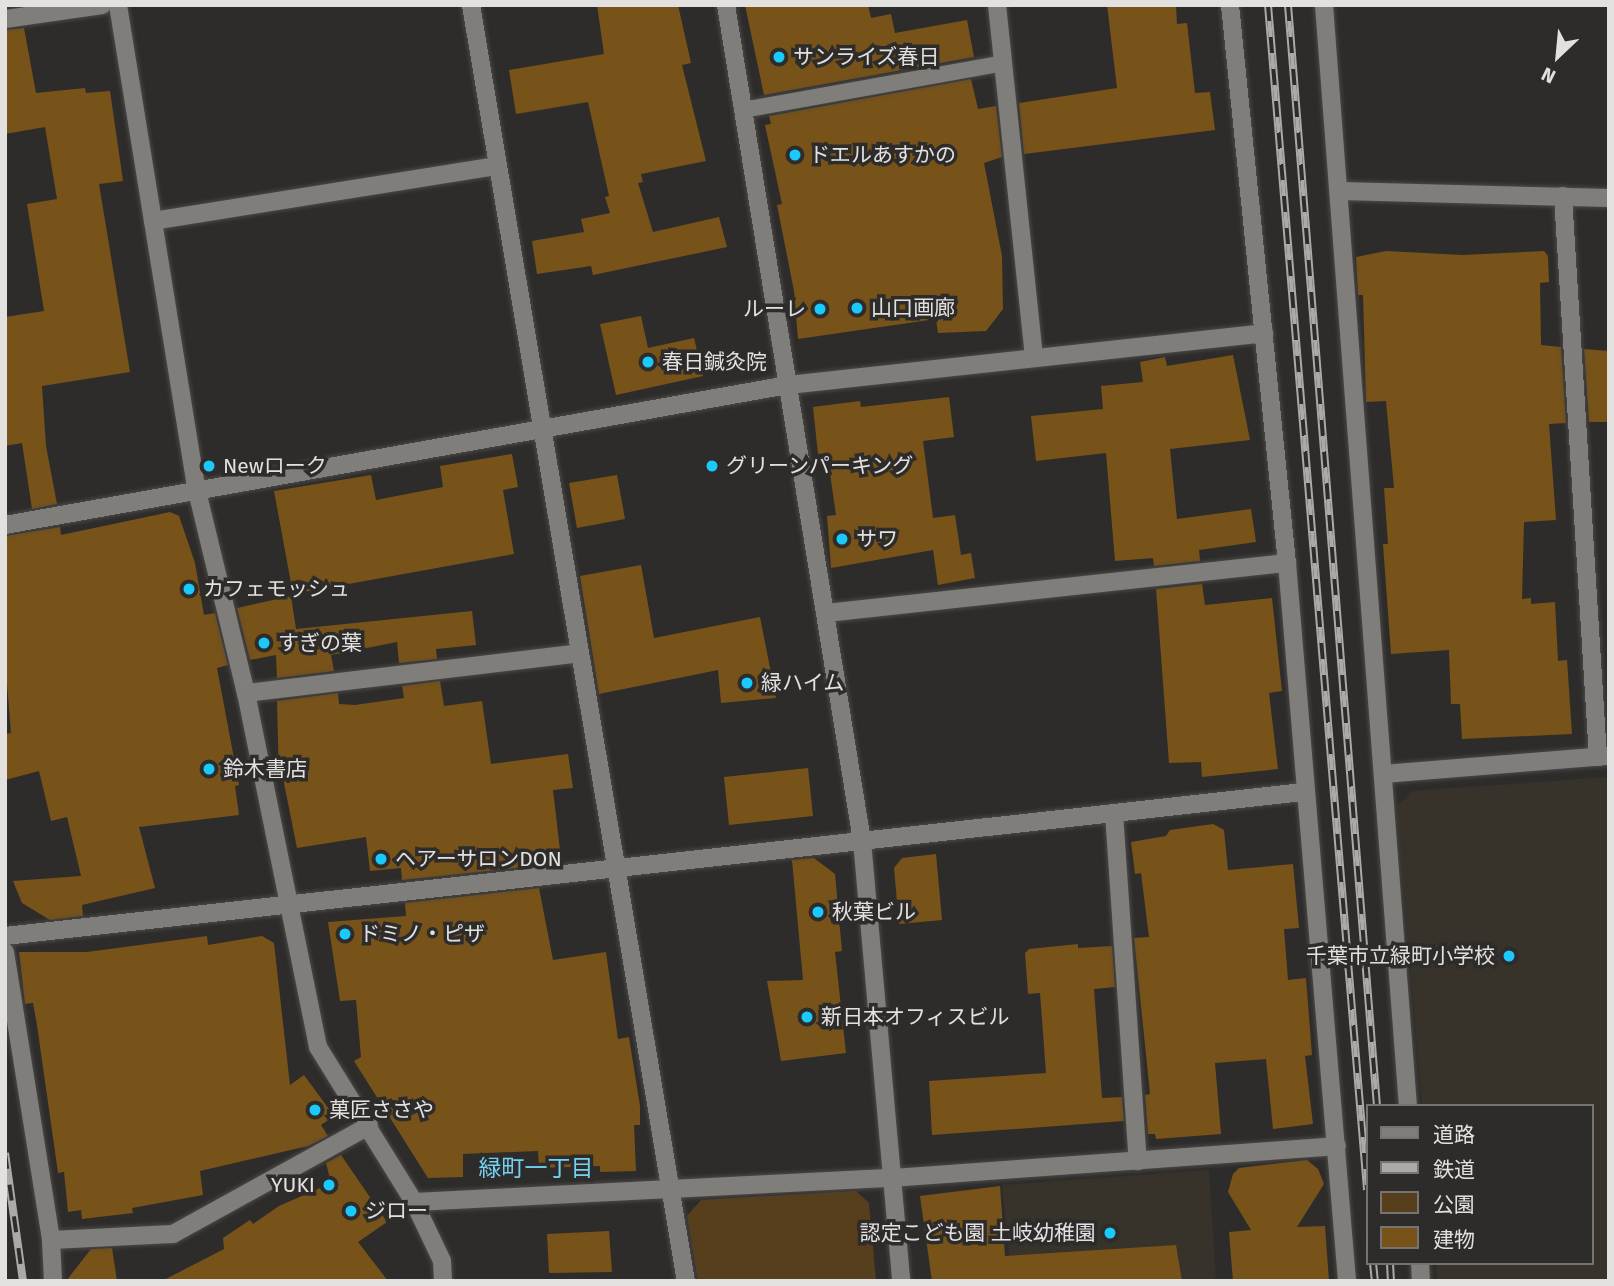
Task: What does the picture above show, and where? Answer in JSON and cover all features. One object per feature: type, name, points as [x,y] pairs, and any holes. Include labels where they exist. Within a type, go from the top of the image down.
[{"type":"street","points":[[5,19],[102,5]]},
{"type":"street","points":[[118,5],[197,491],[246,692],[318,1047],[414,1202],[442,1261],[443,1281]]},
{"type":"street","points":[[471,5],[579,653],[619,868],[669,1190],[686,1281]]},
{"type":"street","points":[[726,5],[862,841],[901,1281]]},
{"type":"street","points":[[997,5],[1034,358]]},
{"type":"street","points":[[1230,5],[1287,563],[1303,792],[1337,1146],[1347,1281]]},
{"type":"street","points":[[1324,5],[1408,1104]]},
{"type":"street","points":[[153,221],[498,166]]},
{"type":"street","points":[[1340,191],[1609,198]]},
{"type":"street","points":[[1383,774],[1603,757],[1563,195]]},
{"type":"street","points":[[5,525],[788,385],[1264,333]]},
{"type":"street","points":[[826,613],[1287,563]]},
{"type":"street","points":[[246,692],[579,653]]},
{"type":"street","points":[[5,936],[1303,792]]},
{"type":"street","points":[[1114,813],[1138,1161]]},
{"type":"street","points":[[5,952],[51,1240],[53,1281]]},
{"type":"street","points":[[51,1240],[173,1234],[369,1126]]},
{"type":"street","points":[[414,1202],[892,1178],[1337,1146]]},
{"type":"lane","points":[[743,110],[1003,63]]},
{"type":"shaded area","name":"千葉市立緑町小学校","points":[[1609,777],[1609,1281],[1437,1281],[1436,1265],[1593,1265],[1593,1104],[1422,1104],[1397,806],[1413,791]]},
{"type":"shaded area","name":"認定こども園 土岐幼稚園","points":[[1209,1170],[1216,1281],[1012,1281],[1002,1185]]},
{"type":"green space","points":[[856,1191],[869,1203],[876,1281],[698,1281],[687,1216],[701,1200]]},
{"type":"building","points":[[597,5],[678,5],[691,63],[682,65],[706,161],[641,174],[643,182],[638,183],[653,232],[719,217],[727,247],[593,275],[591,266],[537,274],[532,241],[584,232],[581,219],[610,213],[605,197],[609,196],[588,102],[516,114],[509,70],[604,54]]},
{"type":"building","points":[[745,5],[868,5],[871,18],[891,14],[895,33],[967,20],[974,57],[764,95]]},
{"type":"building","points":[[1107,5],[1176,5],[1177,24],[1187,23],[1195,93],[1210,92],[1215,130],[1024,154],[1019,103],[1117,88]]},
{"type":"building","points":[[24,28],[36,93],[85,88],[86,93],[110,91],[123,181],[99,184],[130,372],[42,386],[46,446],[57,504],[32,509],[22,443],[5,446],[5,317],[44,311],[27,204],[57,199],[45,127],[5,134],[5,30]]},
{"type":"building","points":[[971,79],[978,109],[996,106],[1002,157],[984,163],[1002,256],[1003,309],[986,331],[938,333],[936,319],[798,339],[794,291],[777,205],[782,204],[765,125],[771,124],[769,116]]},
{"type":"building","points":[[1386,251],[1462,255],[1544,251],[1548,256],[1549,282],[1540,283],[1541,345],[1561,347],[1566,423],[1549,424],[1556,520],[1524,522],[1522,599],[1531,598],[1531,604],[1555,602],[1558,661],[1567,660],[1572,734],[1462,739],[1460,704],[1451,704],[1449,650],[1391,654],[1383,544],[1388,544],[1384,488],[1394,488],[1386,401],[1366,402],[1363,295],[1358,295],[1356,257]]},
{"type":"building","points":[[641,316],[648,348],[694,338],[703,376],[616,395],[600,324]]},
{"type":"building","points":[[1584,349],[1609,351],[1609,422],[1589,422]]},
{"type":"building","points":[[1233,355],[1250,440],[1170,449],[1177,519],[1251,509],[1256,542],[1199,550],[1200,561],[1154,566],[1153,558],[1115,561],[1106,453],[1036,461],[1031,416],[1103,409],[1101,386],[1143,382],[1140,362],[1165,357],[1167,366]]},
{"type":"building","points":[[949,397],[954,437],[923,441],[933,518],[955,515],[961,555],[971,553],[975,578],[938,585],[933,550],[831,568],[827,516],[836,515],[827,453],[818,454],[813,407],[860,401],[861,407]]},
{"type":"building","points":[[512,454],[518,487],[503,490],[514,554],[293,594],[274,491],[371,475],[376,500],[443,487],[440,466]]},
{"type":"building","points":[[617,475],[625,519],[577,528],[569,483]]},
{"type":"building","points":[[170,512],[179,516],[195,563],[204,615],[215,613],[228,665],[217,668],[239,785],[235,786],[239,815],[139,827],[155,888],[82,905],[83,916],[50,920],[22,903],[13,881],[81,876],[67,817],[51,821],[39,771],[5,780],[5,734],[11,733],[5,659],[5,536],[60,527],[61,535]]},
{"type":"building","points":[[641,565],[654,638],[760,617],[776,698],[721,703],[718,670],[599,694],[580,576]]},
{"type":"building","points":[[1202,584],[1205,605],[1272,598],[1282,691],[1269,693],[1278,769],[1202,777],[1201,762],[1169,763],[1156,589]]},
{"type":"building","points":[[291,596],[296,629],[472,611],[476,645],[436,649],[437,659],[399,663],[397,642],[331,655],[334,671],[277,678],[276,655],[250,660],[237,608]]},
{"type":"building","points":[[440,681],[444,706],[482,701],[491,764],[568,754],[573,788],[553,790],[560,850],[533,853],[535,866],[402,880],[401,868],[370,871],[366,837],[297,848],[283,778],[279,779],[277,701],[338,693],[339,704],[355,705],[404,698],[402,686]]},
{"type":"building","points":[[808,768],[813,816],[729,825],[724,777]]},
{"type":"building","points":[[1213,824],[1224,830],[1228,870],[1293,864],[1299,928],[1284,929],[1288,980],[1306,978],[1312,1055],[1305,1056],[1313,1124],[1273,1129],[1266,1059],[1215,1063],[1221,1134],[1156,1139],[1155,1134],[1148,1134],[1145,1095],[1150,1094],[1134,938],[1149,937],[1141,873],[1135,874],[1131,842],[1166,836],[1170,830]]},
{"type":"building","points":[[936,854],[942,920],[899,924],[894,868],[902,858]]},
{"type":"building","points":[[814,858],[835,874],[842,951],[835,952],[846,1053],[781,1061],[767,981],[803,980],[792,860]]},
{"type":"building","points":[[539,888],[553,960],[606,952],[618,1039],[629,1037],[640,1106],[640,1125],[634,1125],[636,1171],[600,1172],[600,1166],[539,1168],[538,1151],[463,1154],[463,1177],[428,1178],[354,1061],[361,1057],[356,1000],[340,1001],[328,922],[406,916],[405,903]]},
{"type":"building","points":[[207,936],[208,945],[262,936],[274,943],[290,1085],[304,1075],[334,1116],[321,1125],[328,1136],[308,1146],[200,1171],[203,1195],[132,1208],[133,1213],[82,1219],[81,1210],[68,1212],[64,1172],[58,1173],[37,1025],[33,1003],[25,1004],[19,952],[87,952]]},
{"type":"building","points":[[1078,944],[1078,948],[1112,946],[1115,987],[1094,989],[1102,1098],[1122,1097],[1124,1121],[932,1135],[929,1081],[1046,1073],[1040,993],[1028,994],[1025,953],[1029,949]]},
{"type":"building","points":[[341,1155],[387,1222],[358,1242],[388,1281],[162,1281],[224,1249],[223,1238],[250,1220],[253,1224],[279,1206],[331,1183],[326,1163]]},
{"type":"building","points":[[1307,1160],[1318,1169],[1324,1184],[1297,1227],[1325,1226],[1329,1281],[1233,1281],[1229,1232],[1251,1230],[1228,1192],[1233,1174],[1239,1168]]},
{"type":"building","points":[[1000,1186],[1005,1256],[1176,1245],[1182,1281],[932,1281],[920,1196]]},
{"type":"building","points":[[609,1231],[612,1272],[549,1273],[547,1234]]},
{"type":"building","points":[[112,1248],[117,1281],[66,1281],[91,1249]]},
{"type":"railway","points":[[1268,5],[1366,1178]]},
{"type":"railway","points":[[1288,5],[1377,1104]]},
{"type":"railway","points":[[5,1153],[23,1281]]},
{"type":"railway","points":[[1373,1265],[1375,1281]]},
{"type":"railway","points":[[1390,1265],[1391,1281]]},
{"type":"place","name":"サンライズ春日","points":[[779,57]]},
{"type":"place","name":"ドエルあすかの","points":[[795,155]]},
{"type":"place","name":"山口画廊","points":[[857,308]]},
{"type":"place","name":"ルーレ","points":[[820,309]]},
{"type":"place","name":"春日鍼灸院","points":[[648,362]]},
{"type":"place","name":"Newローク","points":[[209,466]]},
{"type":"place","name":"グリーンパーキング","points":[[712,466]]},
{"type":"place","name":"サワ","points":[[842,539]]},
{"type":"place","name":"カフェモッシュ","points":[[189,589]]},
{"type":"place","name":"すぎの葉","points":[[264,643]]},
{"type":"place","name":"緑ハイム","points":[[747,683]]},
{"type":"place","name":"鈴木書店","points":[[209,769]]},
{"type":"place","name":"ヘアーサロンDON","points":[[381,859]]},
{"type":"place","name":"秋葉ビル","points":[[818,912]]},
{"type":"place","name":"ドミノ・ピザ","points":[[345,934]]},
{"type":"place","name":"千葉市立緑町小学校","points":[[1509,956]]},
{"type":"place","name":"新日本オフィスビル","points":[[807,1017]]},
{"type":"place","name":"菓匠ささや","points":[[315,1110]]},
{"type":"place","name":"YUKI","points":[[329,1185]]},
{"type":"place","name":"ジロー","points":[[351,1211]]},
{"type":"place","name":"認定こども園 土岐幼稚園","points":[[1110,1233]]},
{"type":"district","name":"緑町一丁目","points":[[536,1168]]}]
